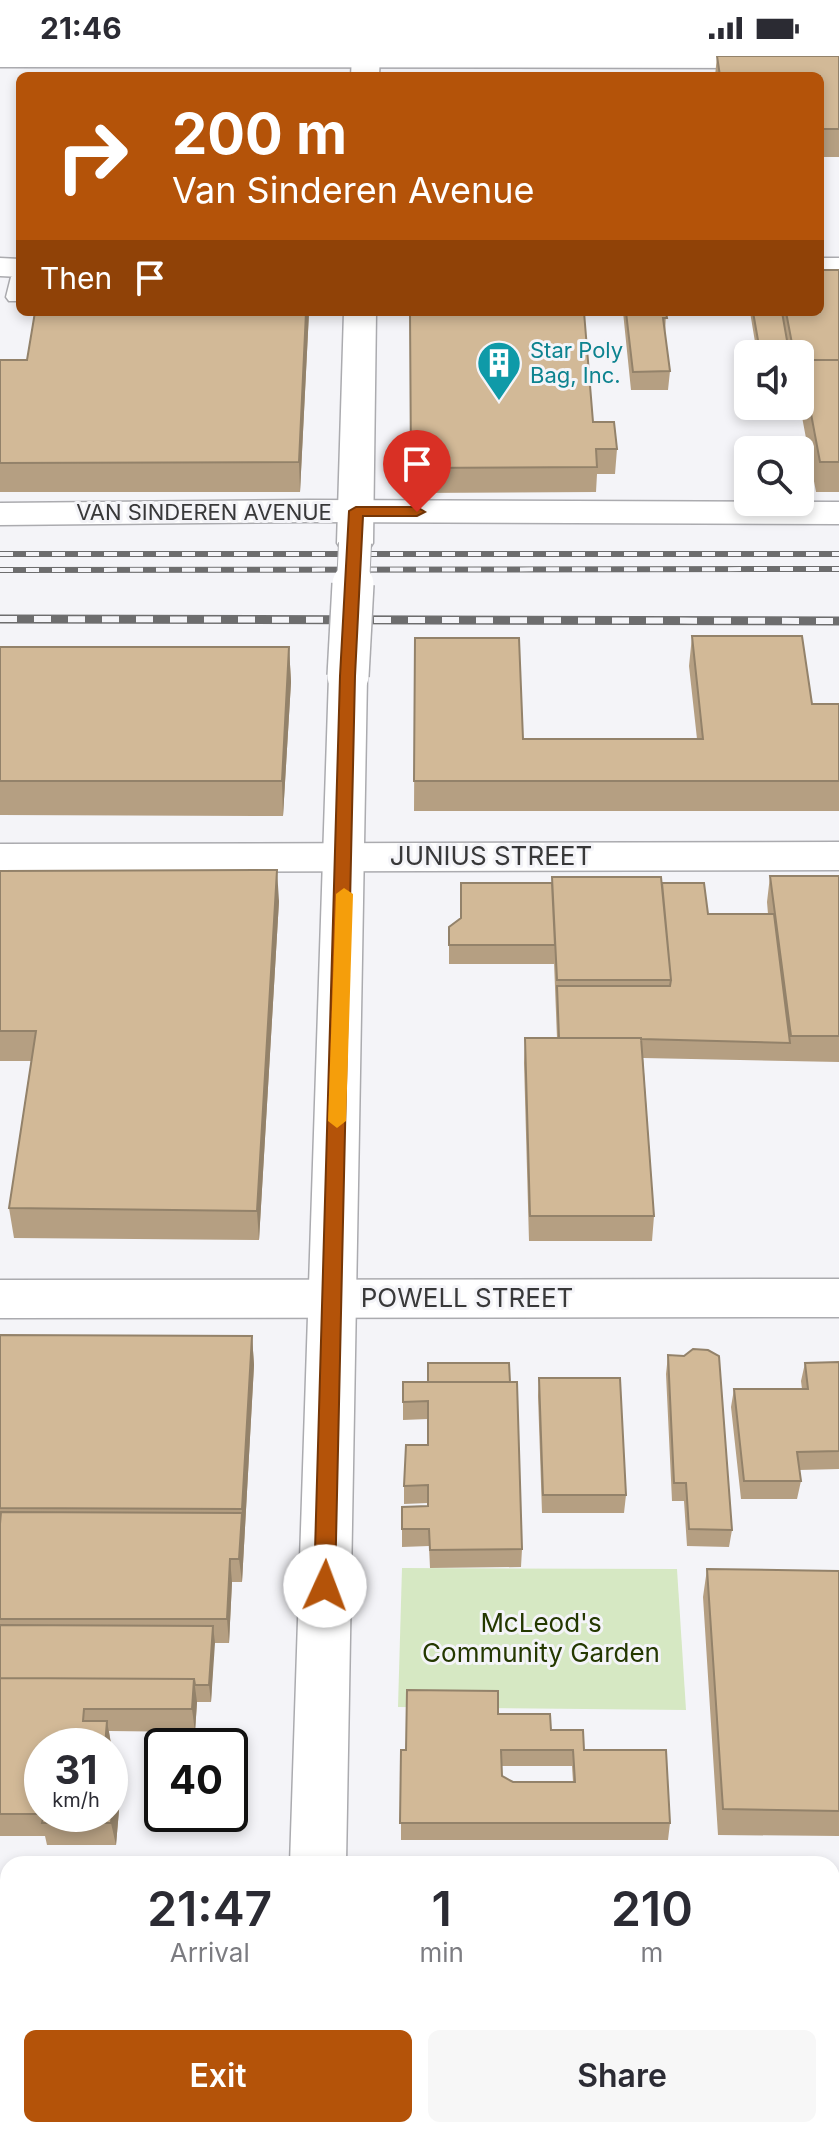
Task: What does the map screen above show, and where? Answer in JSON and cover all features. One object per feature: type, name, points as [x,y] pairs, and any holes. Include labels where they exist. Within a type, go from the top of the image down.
[{"type":"street","points":[[0,59],[366,64],[839,60]]},
{"type":"street","points":[[0,267],[16,280]]},
{"type":"street","points":[[318,1856],[360,316]]},
{"type":"street","name":"VAN SINDEREN AVENUE","points":[[0,514],[355,527],[839,513]]},
{"type":"street","name":"JUNIUS STREET","points":[[0,858],[839,856]]},
{"type":"street","name":"POWELL STREET","points":[[0,1299],[839,1298]]},
{"type":"green space","name":"McLeod's Community Garden","points":[[402,1568],[677,1569],[686,1710],[398,1707]]},
{"type":"building","points":[[717,56],[839,56],[839,129],[824,129],[824,72],[719,72]]},
{"type":"building","points":[[824,270],[839,270],[839,360],[814,360],[814,340],[791,340],[787,316],[824,316]]},
{"type":"building","points":[[34,316],[306,316],[299,462],[0,463],[0,360],[27,360]]},
{"type":"building","name":"Star Poly Bag, Inc.","points":[[410,316],[584,316],[593,422],[614,422],[617,449],[596,449],[597,467],[411,468]]},
{"type":"building","points":[[626,316],[667,316],[663,318],[670,371],[633,372]]},
{"type":"building","points":[[754,316],[783,316],[787,340],[758,340]]},
{"type":"building","points":[[814,360],[839,360],[839,462],[820,462],[812,420]]},
{"type":"building","points":[[692,636],[802,636],[812,704],[839,704],[839,781],[414,781],[415,638],[519,638],[523,739],[703,739]]},
{"type":"building","points":[[0,647],[289,647],[282,781],[0,781]]},
{"type":"building","points":[[277,870],[257,1211],[9,1208],[36,1031],[0,1031],[0,871]]},
{"type":"building","points":[[770,876],[839,876],[839,1036],[791,1036]]},
{"type":"building","points":[[552,877],[661,877],[671,980],[557,980]]},
{"type":"building","points":[[461,883],[552,883],[555,945],[449,945],[449,927],[461,918]]},
{"type":"building","points":[[662,883],[704,883],[708,914],[774,914],[790,1043],[559,1038],[557,986],[670,986]]},
{"type":"building","points":[[525,1038],[641,1038],[654,1216],[530,1216]]},
{"type":"building","points":[[0,1335],[252,1336],[242,1509],[0,1508]]},
{"type":"building","points":[[693,1349],[708,1350],[719,1356],[732,1530],[689,1529],[686,1483],[674,1483],[668,1355],[684,1356]]},
{"type":"building","points":[[839,1362],[839,1451],[797,1452],[801,1481],[744,1481],[734,1389],[808,1389],[805,1363]]},
{"type":"building","points":[[428,1363],[509,1363],[510,1382],[428,1382]]},
{"type":"building","points":[[539,1378],[620,1378],[626,1495],[543,1495]]},
{"type":"building","points":[[403,1382],[517,1382],[522,1549],[430,1550],[429,1529],[402,1529],[402,1507],[428,1506],[428,1485],[404,1486],[406,1445],[428,1445],[428,1401],[403,1402]]},
{"type":"building","points":[[1,1512],[242,1513],[239,1559],[230,1559],[227,1619],[0,1619]]},
{"type":"building","points":[[707,1569],[839,1571],[839,1811],[723,1809]]},
{"type":"building","points":[[0,1625],[213,1626],[209,1685],[195,1685],[194,1679],[0,1678]]},
{"type":"building","points":[[0,1678],[194,1679],[192,1709],[84,1709],[83,1721],[107,1721],[106,1728],[24,1728],[24,1814],[0,1814]]},
{"type":"building","points":[[407,1690],[498,1691],[498,1714],[550,1714],[551,1730],[583,1730],[584,1750],[666,1750],[670,1823],[400,1823],[401,1750],[406,1750]],"holes":[[[501,1750],[573,1750],[575,1782],[513,1782],[502,1776]]]},
{"type":"railway","points":[[0,554],[839,554]]},
{"type":"railway","points":[[0,570],[839,569]]},
{"type":"railway","points":[[0,619],[839,621]]},
{"type":"slow traffic","points":[[337,1121],[344,894]]},
{"type":"place","name":"Star Poly Bag, Inc.","points":[[499,402]]},
{"type":"route","points":[[325,1586],[348,676],[356,511],[417,512]]}]
